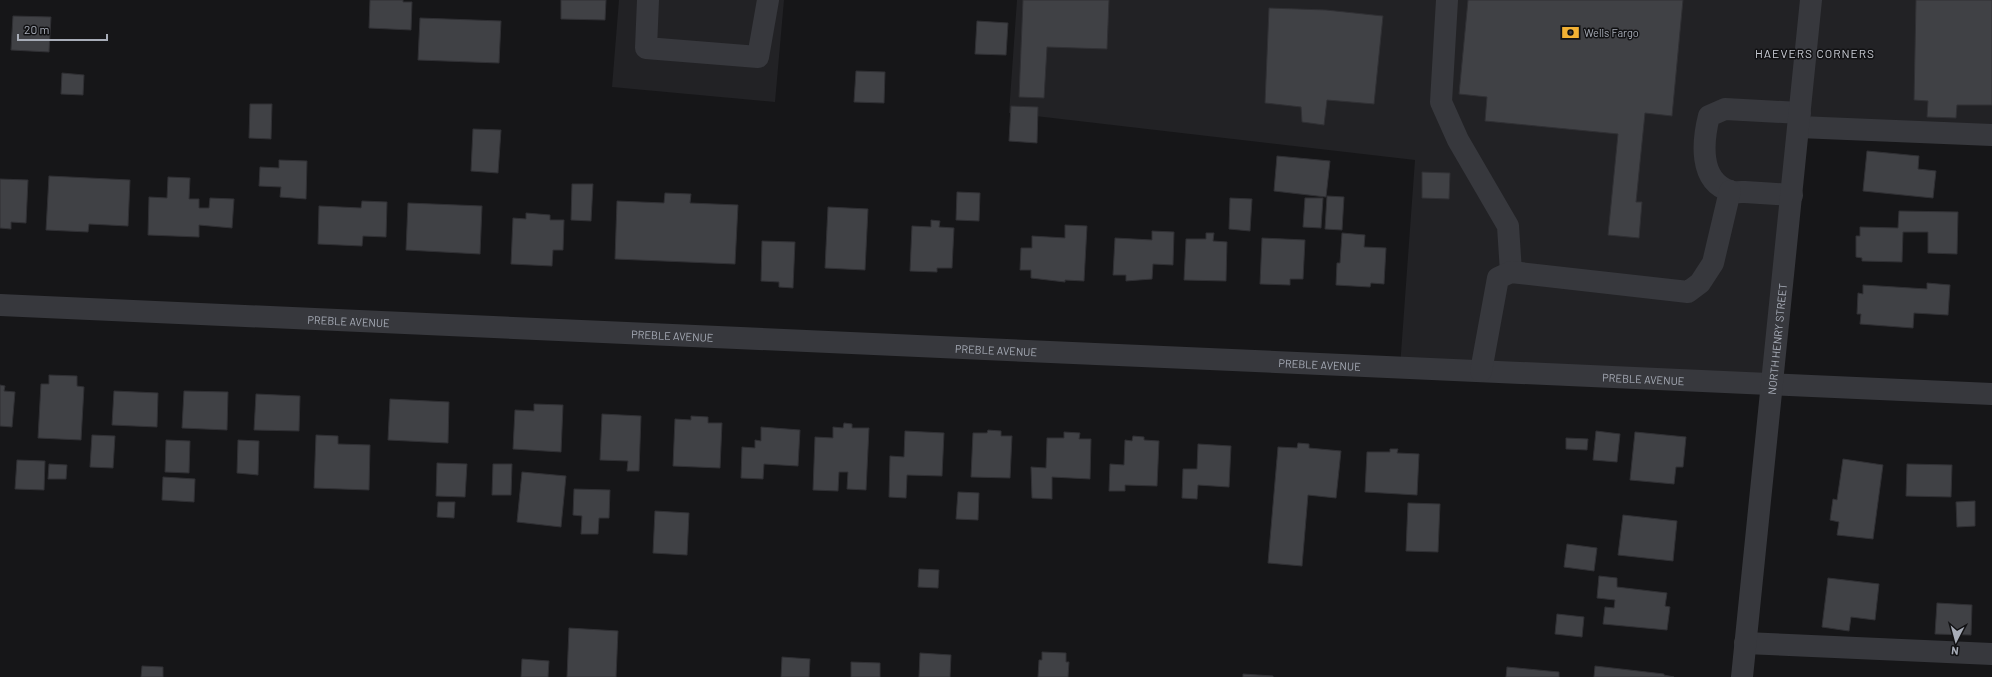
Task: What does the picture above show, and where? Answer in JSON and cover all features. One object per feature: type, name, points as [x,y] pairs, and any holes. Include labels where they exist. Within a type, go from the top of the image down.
[{"type":"street","points":[[648,0],[646,48],[758,57],[768,0]]},
{"type":"street","points":[[1447,0],[1440,102],[1458,140],[1508,226],[1511,272]]},
{"type":"street","name":"NORTH HENRY STREET","points":[[1742,677],[1811,0]]},
{"type":"street","points":[[1792,195],[1730,191],[1717,183],[1708,169],[1703,152],[1704,135],[1709,116],[1725,109],[1799,120],[1992,135]]},
{"type":"street","points":[[1481,371],[1498,278],[1511,272],[1688,292],[1700,283],[1713,263],[1730,191]]},
{"type":"street","name":"PREBLE AVENUE","points":[[0,305],[1992,394]]},
{"type":"street","points":[[1745,643],[1992,654]]},
{"type":"shaded area","points":[[619,0],[784,0],[775,102],[612,87]]},
{"type":"shaded area","points":[[1017,0],[1992,0],[1992,135],[1799,127],[1772,384],[1400,367],[1415,160],[1009,113]]},
{"type":"building","points":[[370,0],[403,0],[403,2],[412,2],[411,30],[369,28]]},
{"type":"building","points":[[561,0],[606,0],[605,20],[561,19]]},
{"type":"building","points":[[1023,0],[1109,0],[1107,49],[1047,47],[1044,98],[1019,97]]},
{"type":"building","points":[[1468,0],[1683,0],[1672,116],[1645,113],[1636,202],[1642,202],[1639,238],[1608,235],[1618,134],[1485,121],[1487,97],[1459,94]]},
{"type":"building","points":[[1916,0],[1992,0],[1992,105],[1957,105],[1956,118],[1927,117],[1928,101],[1914,100]]},
{"type":"building","points":[[1269,8],[1326,10],[1383,16],[1374,104],[1327,100],[1324,125],[1302,122],[1301,107],[1265,103]]},
{"type":"building","points":[[13,16],[51,17],[49,52],[11,50]]},
{"type":"building","points":[[420,18],[501,21],[499,63],[418,60]]},
{"type":"building","points":[[977,21],[1008,23],[1006,55],[975,54]]},
{"type":"building","points":[[856,71],[885,72],[884,103],[854,102]]},
{"type":"building","points":[[62,73],[84,75],[83,95],[61,94]]},
{"type":"building","points":[[250,104],[272,104],[271,139],[249,138]]},
{"type":"building","points":[[1011,106],[1038,107],[1037,143],[1009,141]]},
{"type":"building","points":[[473,129],[501,130],[498,173],[471,171]]},
{"type":"building","points":[[1867,151],[1919,156],[1918,169],[1936,171],[1933,198],[1863,191]]},
{"type":"building","points":[[1277,156],[1330,161],[1326,197],[1274,191]]},
{"type":"building","points":[[279,160],[307,161],[306,199],[280,197],[281,187],[259,186],[260,167],[279,168]]},
{"type":"building","points":[[1422,172],[1450,173],[1449,199],[1422,198]]},
{"type":"building","points":[[49,176],[130,180],[128,226],[89,224],[88,232],[46,230]]},
{"type":"building","points":[[168,177],[190,178],[189,199],[199,199],[199,208],[209,208],[210,198],[234,199],[232,228],[199,225],[199,237],[148,235],[149,197],[167,198]]},
{"type":"building","points":[[0,179],[28,180],[26,223],[11,222],[11,229],[0,228]]},
{"type":"building","points":[[572,184],[593,184],[591,221],[571,220]]},
{"type":"building","points":[[957,192],[980,193],[979,221],[956,220]]},
{"type":"building","points":[[665,193],[691,194],[690,203],[738,205],[735,264],[615,259],[617,201],[664,203]]},
{"type":"building","points":[[1327,196],[1344,197],[1342,230],[1325,229]]},
{"type":"building","points":[[1230,198],[1252,199],[1250,231],[1229,229]]},
{"type":"building","points":[[1305,198],[1323,198],[1321,228],[1303,227]]},
{"type":"building","points":[[362,201],[387,202],[386,237],[363,236],[362,246],[318,244],[319,206],[361,208]]},
{"type":"building","points":[[408,203],[482,206],[480,254],[406,250]]},
{"type":"building","points":[[828,207],[868,209],[865,270],[825,268]]},
{"type":"building","points":[[1899,211],[1958,212],[1957,254],[1928,253],[1928,232],[1903,232],[1902,262],[1862,261],[1862,258],[1856,257],[1856,236],[1860,236],[1860,227],[1898,228]]},
{"type":"building","points":[[526,213],[550,215],[550,220],[564,220],[563,250],[553,250],[552,266],[511,264],[513,218],[526,219]]},
{"type":"building","points":[[931,220],[940,221],[939,227],[954,228],[952,268],[937,268],[937,272],[910,271],[912,226],[931,227]]},
{"type":"building","points":[[1065,225],[1087,226],[1084,281],[1065,280],[1065,282],[1031,278],[1031,270],[1020,270],[1021,248],[1032,248],[1032,236],[1065,238]]},
{"type":"building","points":[[1152,231],[1174,232],[1173,265],[1153,264],[1152,279],[1126,281],[1126,275],[1113,275],[1115,238],[1152,240]]},
{"type":"building","points":[[1206,233],[1214,233],[1213,241],[1227,242],[1226,281],[1184,280],[1186,239],[1206,239]]},
{"type":"building","points":[[1342,233],[1365,235],[1364,247],[1386,248],[1384,284],[1371,283],[1370,287],[1336,285],[1337,263],[1340,263]]},
{"type":"building","points":[[1262,238],[1305,240],[1303,279],[1290,279],[1290,285],[1260,284]]},
{"type":"building","points":[[762,241],[795,242],[793,288],[779,287],[779,282],[761,281]]},
{"type":"building","points":[[1927,283],[1950,285],[1948,315],[1914,313],[1913,328],[1860,324],[1861,314],[1857,314],[1858,293],[1863,294],[1863,285],[1927,289]]},
{"type":"building","points":[[49,375],[77,376],[77,386],[84,387],[81,440],[38,438],[41,384],[49,384]]},
{"type":"building","points":[[0,385],[5,386],[4,391],[15,392],[12,427],[0,426]]},
{"type":"building","points":[[114,391],[158,393],[157,427],[112,425]]},
{"type":"building","points":[[184,391],[228,392],[227,430],[182,428]]},
{"type":"building","points":[[256,394],[300,396],[299,431],[254,430]]},
{"type":"building","points":[[390,399],[449,402],[448,443],[388,440]]},
{"type":"building","points":[[534,404],[563,405],[561,452],[513,449],[515,410],[534,411]]},
{"type":"building","points":[[602,414],[641,416],[639,471],[627,471],[628,461],[600,460]]},
{"type":"building","points":[[691,416],[708,417],[708,423],[722,423],[720,468],[673,466],[675,419],[691,420]]},
{"type":"building","points":[[844,423],[852,424],[852,428],[869,428],[866,490],[847,489],[848,472],[839,472],[838,491],[813,490],[815,437],[833,438],[833,427],[843,428]]},
{"type":"building","points":[[761,427],[800,430],[798,466],[764,464],[763,479],[741,478],[742,447],[755,448],[755,440],[761,441]]},
{"type":"building","points":[[988,430],[1001,431],[1001,436],[1012,436],[1010,478],[971,477],[973,433],[987,433]]},
{"type":"building","points":[[905,431],[944,433],[942,476],[907,475],[906,498],[889,497],[890,456],[904,457]]},
{"type":"building","points":[[1596,431],[1620,434],[1617,462],[1593,460]]},
{"type":"building","points":[[1064,432],[1080,433],[1079,439],[1091,439],[1090,479],[1052,477],[1052,499],[1032,498],[1031,467],[1046,468],[1047,438],[1064,438]]},
{"type":"building","points":[[1635,432],[1686,437],[1683,467],[1676,467],[1674,484],[1630,480]]},
{"type":"building","points":[[92,435],[115,436],[113,468],[90,467]]},
{"type":"building","points":[[316,435],[338,436],[338,444],[370,445],[369,490],[314,488]]},
{"type":"building","points":[[1133,436],[1144,437],[1144,440],[1159,441],[1157,486],[1125,485],[1125,491],[1109,491],[1110,464],[1124,465],[1125,440],[1132,441]]},
{"type":"building","points":[[1566,438],[1588,439],[1587,450],[1566,449]]},
{"type":"building","points":[[166,440],[190,441],[189,473],[165,472]]},
{"type":"building","points":[[238,440],[259,441],[258,475],[237,473]]},
{"type":"building","points":[[1298,443],[1309,444],[1309,448],[1341,451],[1336,498],[1308,495],[1302,566],[1268,563],[1278,447],[1297,448]]},
{"type":"building","points":[[1198,444],[1231,446],[1229,487],[1198,485],[1197,499],[1182,498],[1183,469],[1197,469]]},
{"type":"building","points":[[1390,449],[1398,449],[1397,453],[1419,454],[1417,495],[1365,492],[1367,452],[1390,452]]},
{"type":"building","points":[[1843,459],[1883,465],[1873,539],[1837,535],[1839,522],[1830,520],[1833,499],[1837,500]]},
{"type":"building","points":[[17,460],[45,461],[44,490],[15,489]]},
{"type":"building","points":[[437,463],[467,464],[465,497],[436,496]]},
{"type":"building","points":[[49,464],[67,465],[66,479],[48,479]]},
{"type":"building","points":[[493,464],[512,464],[511,495],[492,495]]},
{"type":"building","points":[[1907,464],[1952,465],[1951,497],[1906,496]]},
{"type":"building","points":[[522,472],[566,476],[561,527],[517,522]]},
{"type":"building","points":[[163,477],[195,479],[194,502],[162,500]]},
{"type":"building","points":[[574,489],[610,490],[609,518],[599,518],[598,534],[581,534],[582,516],[573,515]]},
{"type":"building","points":[[958,492],[979,493],[978,520],[956,519]]},
{"type":"building","points":[[1975,501],[1975,526],[1957,527],[1956,502]]},
{"type":"building","points":[[438,502],[455,502],[454,518],[437,517]]},
{"type":"building","points":[[1408,503],[1440,504],[1438,552],[1406,551]]},
{"type":"building","points":[[655,511],[689,513],[687,555],[653,553]]},
{"type":"building","points":[[1623,515],[1677,521],[1673,561],[1618,555]]},
{"type":"building","points":[[1567,544],[1597,548],[1594,571],[1564,567]]},
{"type":"building","points":[[919,569],[939,570],[938,588],[918,587]]},
{"type":"building","points":[[1599,576],[1617,578],[1617,587],[1667,593],[1665,606],[1670,607],[1667,630],[1603,624],[1605,607],[1614,608],[1615,600],[1597,598]]},
{"type":"building","points":[[1828,578],[1879,584],[1875,620],[1851,617],[1849,631],[1822,627]]},
{"type":"building","points":[[1937,603],[1972,605],[1971,635],[1935,634]]},
{"type":"building","points":[[1557,614],[1584,617],[1582,637],[1555,634]]},
{"type":"building","points":[[569,628],[618,631],[616,677],[567,677]]},
{"type":"building","points":[[1042,652],[1066,653],[1066,662],[1069,662],[1068,677],[1038,677],[1039,660],[1042,660]]},
{"type":"building","points":[[920,653],[951,655],[950,677],[919,677]]},
{"type":"building","points":[[782,657],[810,659],[809,677],[781,677]]},
{"type":"building","points":[[522,659],[549,661],[548,677],[521,677]]},
{"type":"building","points":[[851,662],[880,663],[880,677],[851,677]]},
{"type":"building","points":[[142,666],[163,667],[163,677],[141,677]]},
{"type":"building","points":[[1595,666],[1664,674],[1674,677],[1594,677]]},
{"type":"building","points":[[1507,667],[1559,672],[1559,677],[1506,677]]},
{"type":"building","points":[[1243,674],[1273,676],[1273,677],[1243,677]]},
{"type":"place","name":"Wells Fargo","points":[[1571,32]]},
{"type":"district","name":"HAEVERS CORNERS","points":[[1815,53]]}]
